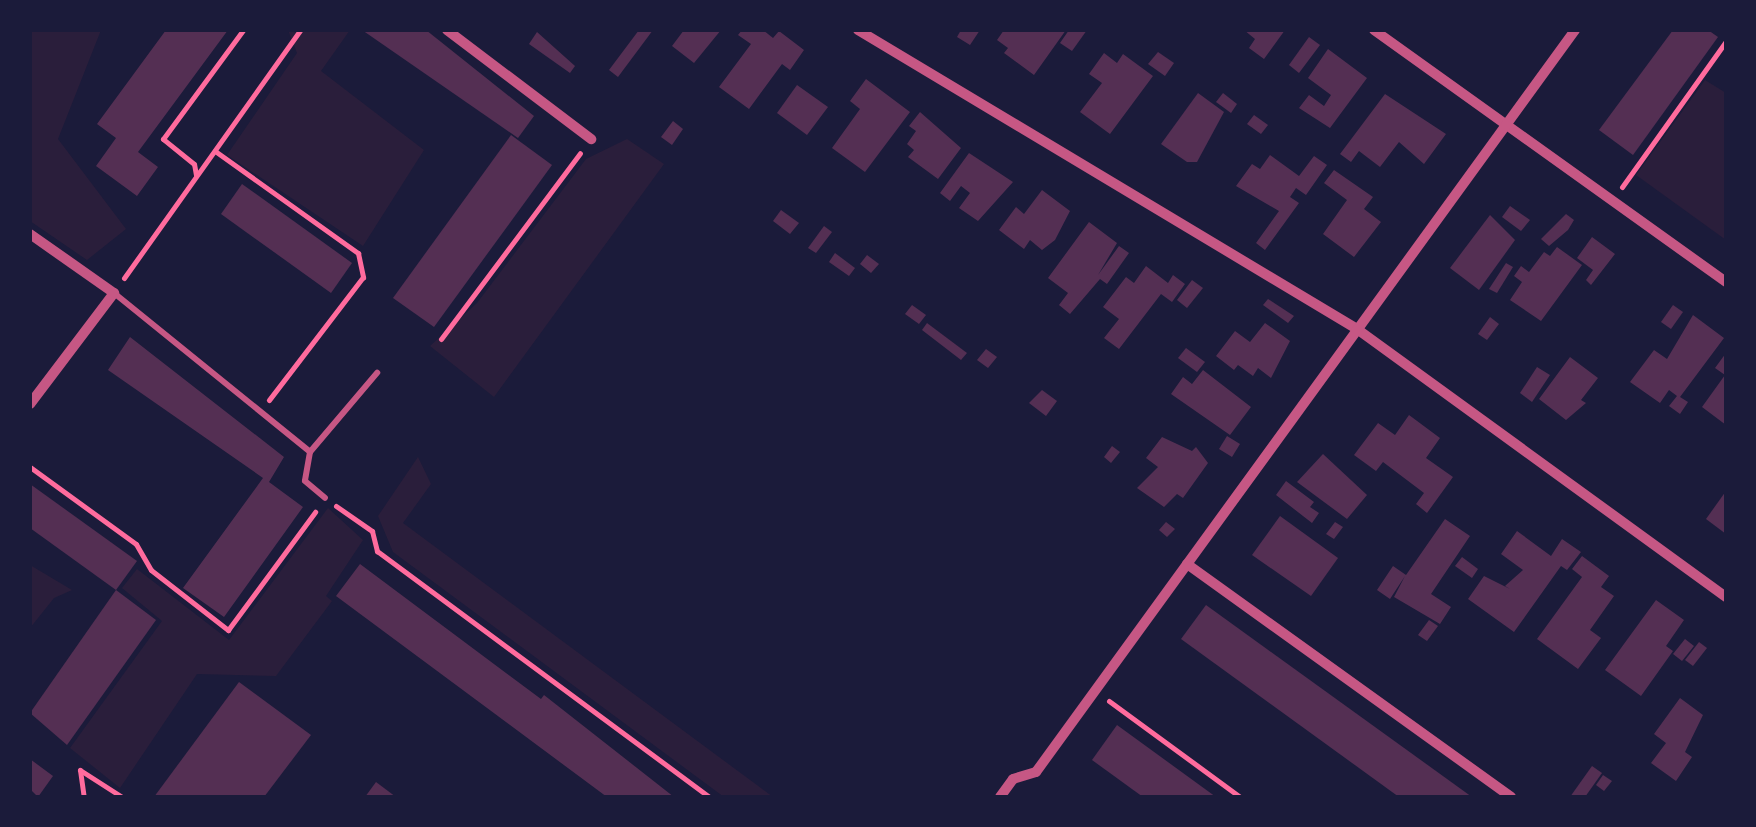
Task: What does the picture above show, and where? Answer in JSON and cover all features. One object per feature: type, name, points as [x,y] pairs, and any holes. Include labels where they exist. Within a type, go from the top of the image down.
[{"type":"street","points":[[447,30],[591,139]]},
{"type":"street","points":[[858,30],[1357,329],[1726,597]]},
{"type":"street","points":[[1374,30],[1726,282]]},
{"type":"street","points":[[1000,797],[1013,780],[1036,772],[1574,30]]},
{"type":"street","points":[[30,234],[114,293],[30,404]]},
{"type":"street","points":[[1187,564],[1511,797]]},
{"type":"lane","points":[[114,293],[258,414],[310,452]]},
{"type":"lane","points":[[325,498],[305,481],[310,452],[377,373]]},
{"type":"path","points":[[196,178],[194,164],[163,139],[243,30]]},
{"type":"path","points":[[114,293],[300,30]]},
{"type":"path","points":[[1612,201],[1726,41]]},
{"type":"path","points":[[441,339],[591,139]]},
{"type":"path","points":[[216,151],[358,253],[362,277],[258,414]]},
{"type":"path","points":[[30,467],[136,544],[151,570],[228,630],[325,498],[372,532],[377,551],[709,797]]},
{"type":"path","points":[[1095,691],[1240,797]]},
{"type":"path","points":[[84,797],[80,770],[122,797]]},
{"type":"shaded area","points":[[30,30],[101,30],[58,139],[126,229],[87,260],[30,221]]},
{"type":"shaded area","points":[[288,30],[350,30],[321,71],[424,150],[363,246],[227,155],[297,53]]},
{"type":"shaded area","points":[[1705,80],[1726,93],[1726,240],[1636,175]]},
{"type":"shaded area","points":[[627,139],[664,164],[494,397],[430,346],[477,303],[586,159]]},
{"type":"shaded area","points":[[418,457],[431,484],[403,523],[773,797],[724,797],[393,552],[378,516]]},
{"type":"shaded area","points":[[328,508],[363,540],[326,596],[332,601],[276,676],[197,674],[120,788],[70,748],[162,621],[122,588],[137,569],[229,640]]},
{"type":"shaded area","points":[[30,565],[72,590],[54,598],[30,628]]},
{"type":"building","points":[[166,30],[228,30],[138,152],[158,167],[137,196],[96,166],[116,138],[97,124]]},
{"type":"building","points":[[362,30],[426,30],[534,116],[518,138]]},
{"type":"building","points":[[639,30],[653,30],[618,77],[609,70]]},
{"type":"building","points":[[684,30],[721,30],[694,63],[672,46]]},
{"type":"building","points":[[742,30],[763,30],[773,38],[779,31],[804,50],[790,70],[782,64],[749,109],[719,87],[751,44],[738,35]]},
{"type":"building","points":[[961,30],[980,30],[970,45],[957,37]]},
{"type":"building","points":[[1004,30],[1066,30],[1034,75],[1004,53],[1008,48],[997,40]]},
{"type":"building","points":[[1069,30],[1087,30],[1072,51],[1060,43]]},
{"type":"building","points":[[1244,30],[1285,30],[1264,59],[1249,48],[1255,39]]},
{"type":"building","points":[[1673,30],[1708,30],[1718,37],[1633,155],[1599,130]]},
{"type":"building","points":[[537,32],[575,66],[570,73],[529,44]]},
{"type":"building","points":[[1309,37],[1320,45],[1299,73],[1289,65]]},
{"type":"building","points":[[1328,49],[1367,78],[1330,128],[1299,108],[1309,95],[1324,106],[1331,95],[1308,78]]},
{"type":"building","points":[[1158,52],[1174,63],[1165,76],[1148,64]]},
{"type":"building","points":[[1104,53],[1117,63],[1123,54],[1153,76],[1110,134],[1080,112],[1102,83],[1089,74]]},
{"type":"building","points":[[866,79],[910,112],[865,172],[832,148],[860,109],[850,101]]},
{"type":"building","points":[[797,85],[828,107],[807,135],[777,113]]},
{"type":"building","points":[[1198,93],[1224,112],[1197,162],[1187,162],[1161,144]]},
{"type":"building","points":[[1223,93],[1237,104],[1231,113],[1216,102]]},
{"type":"building","points":[[1385,94],[1446,134],[1424,164],[1399,142],[1380,167],[1359,151],[1351,162],[1340,154]]},
{"type":"building","points":[[920,112],[961,148],[938,179],[908,157],[914,150],[907,144],[916,131],[909,126]]},
{"type":"building","points":[[1254,115],[1268,125],[1261,134],[1247,124]]},
{"type":"building","points":[[673,121],[683,129],[672,145],[661,137]]},
{"type":"building","points":[[511,135],[552,165],[434,327],[393,298]]},
{"type":"building","points":[[969,153],[1013,182],[978,221],[959,208],[970,193],[961,186],[950,201],[940,193]]},
{"type":"building","points":[[1270,155],[1299,176],[1314,156],[1327,165],[1306,195],[1296,188],[1290,197],[1299,203],[1265,250],[1256,243],[1279,211],[1236,186],[1252,164],[1260,169]]},
{"type":"building","points":[[1334,170],[1373,197],[1364,209],[1381,222],[1354,257],[1323,234],[1347,200],[1324,183]]},
{"type":"building","points":[[242,184],[352,263],[331,293],[221,214]]},
{"type":"building","points":[[1042,190],[1070,211],[1055,240],[1042,250],[1030,240],[1024,249],[999,230],[1016,207],[1024,214]]},
{"type":"building","points":[[1510,206],[1530,220],[1521,231],[1502,217]]},
{"type":"building","points":[[781,210],[799,223],[790,234],[773,221]]},
{"type":"building","points":[[1566,214],[1574,220],[1549,246],[1541,239]]},
{"type":"building","points":[[1490,215],[1515,240],[1479,290],[1450,268]]},
{"type":"building","points":[[1089,222],[1117,243],[1098,275],[1119,246],[1129,253],[1107,284],[1100,279],[1070,314],[1059,305],[1068,293],[1048,278]]},
{"type":"building","points":[[824,226],[832,232],[816,253],[808,248]]},
{"type":"building","points":[[1592,237],[1615,254],[1591,285],[1586,280],[1593,270],[1577,258]]},
{"type":"building","points":[[1557,247],[1582,265],[1541,321],[1510,300],[1522,282],[1514,276],[1521,266],[1529,272],[1544,252],[1550,256]]},
{"type":"building","points":[[835,253],[855,268],[849,276],[829,262]]},
{"type":"building","points":[[867,255],[879,264],[871,273],[860,264]]},
{"type":"building","points":[[1506,263],[1513,267],[1497,293],[1489,289]]},
{"type":"building","points":[[1146,266],[1168,283],[1173,275],[1185,284],[1172,302],[1161,294],[1119,349],[1104,338],[1119,319],[1103,307],[1126,277],[1134,283]]},
{"type":"building","points":[[1192,280],[1203,288],[1187,308],[1177,300]]},
{"type":"building","points":[[1268,299],[1294,316],[1288,323],[1263,305]]},
{"type":"building","points":[[912,305],[926,315],[919,324],[905,314]]},
{"type":"building","points":[[1673,305],[1683,312],[1671,329],[1661,322]]},
{"type":"building","points":[[1693,315],[1724,338],[1680,397],[1688,402],[1680,414],[1669,406],[1677,396],[1669,390],[1660,403],[1630,382],[1654,350],[1667,359]]},
{"type":"building","points":[[1490,317],[1499,324],[1487,340],[1478,334]]},
{"type":"building","points":[[927,323],[967,353],[961,360],[922,330]]},
{"type":"building","points":[[1265,323],[1290,341],[1271,378],[1258,368],[1253,376],[1238,365],[1234,370],[1216,356],[1235,331],[1250,342]]},
{"type":"building","points":[[130,337],[284,457],[269,482],[303,507],[224,617],[183,588],[263,478],[108,370]]},
{"type":"building","points":[[1186,348],[1205,362],[1197,372],[1178,358]]},
{"type":"building","points":[[986,349],[997,357],[988,368],[977,360]]},
{"type":"building","points":[[1726,353],[1726,425],[1702,407],[1725,375],[1715,368]]},
{"type":"building","points":[[1570,357],[1598,378],[1581,400],[1586,403],[1566,420],[1539,399]]},
{"type":"building","points":[[1537,367],[1550,375],[1532,402],[1520,393]]},
{"type":"building","points":[[1203,370],[1251,407],[1230,435],[1171,394],[1183,377],[1192,384]]},
{"type":"building","points":[[1042,390],[1057,401],[1046,416],[1029,403]]},
{"type":"building","points":[[1409,415],[1440,438],[1426,458],[1453,477],[1427,513],[1416,504],[1424,493],[1383,462],[1376,471],[1354,455],[1378,423],[1395,435]]},
{"type":"building","points":[[1227,436],[1240,444],[1232,457],[1219,449]]},
{"type":"building","points":[[1162,437],[1192,451],[1196,447],[1208,463],[1183,498],[1177,494],[1164,507],[1137,488],[1158,467],[1146,458]]},
{"type":"building","points":[[1112,446],[1120,452],[1111,463],[1104,457]]},
{"type":"building","points":[[1323,454],[1367,495],[1347,519],[1297,482]]},
{"type":"building","points":[[1286,481],[1314,502],[1310,507],[1319,513],[1312,523],[1276,495]]},
{"type":"building","points":[[30,484],[137,561],[116,590],[30,528]]},
{"type":"building","points":[[1726,491],[1726,534],[1706,519]]},
{"type":"building","points":[[1280,516],[1338,558],[1311,596],[1252,555]]},
{"type":"building","points":[[1445,519],[1470,536],[1431,594],[1451,607],[1440,624],[1394,597],[1405,576],[1390,599],[1377,590],[1393,566],[1406,575]]},
{"type":"building","points":[[1166,522],[1175,529],[1167,537],[1159,530]]},
{"type":"building","points":[[1335,522],[1343,527],[1334,539],[1326,534]]},
{"type":"building","points":[[1517,531],[1551,556],[1562,539],[1581,552],[1567,570],[1561,566],[1514,632],[1468,599],[1484,576],[1510,589],[1505,586],[1523,570],[1501,554]]},
{"type":"building","points":[[1582,556],[1609,576],[1601,587],[1614,596],[1590,630],[1601,638],[1578,669],[1537,639],[1582,577],[1572,569]]},
{"type":"building","points":[[1462,557],[1478,569],[1472,578],[1455,566]]},
{"type":"building","points":[[360,564],[541,699],[544,695],[674,797],[607,797],[336,596]]},
{"type":"building","points":[[116,590],[156,620],[67,745],[30,713]]},
{"type":"building","points":[[1656,600],[1684,620],[1666,646],[1673,651],[1641,696],[1605,670]]},
{"type":"building","points":[[1206,605],[1472,797],[1399,797],[1181,639]]},
{"type":"building","points":[[1429,620],[1438,626],[1427,641],[1418,635]]},
{"type":"building","points":[[1685,639],[1694,646],[1682,661],[1673,654]]},
{"type":"building","points":[[1699,642],[1707,648],[1693,666],[1685,660]]},
{"type":"building","points":[[239,682],[311,735],[264,797],[154,797]]},
{"type":"building","points":[[1680,698],[1703,715],[1685,752],[1692,757],[1676,781],[1651,763],[1666,743],[1654,734]]},
{"type":"building","points":[[1117,725],[1216,797],[1143,797],[1092,760]]},
{"type":"building","points":[[30,759],[53,776],[38,797],[30,789]]},
{"type":"building","points":[[1592,766],[1602,773],[1585,797],[1570,797]]},
{"type":"building","points":[[1603,775],[1612,781],[1604,791],[1596,785]]},
{"type":"building","points":[[376,782],[396,797],[365,797]]}]
